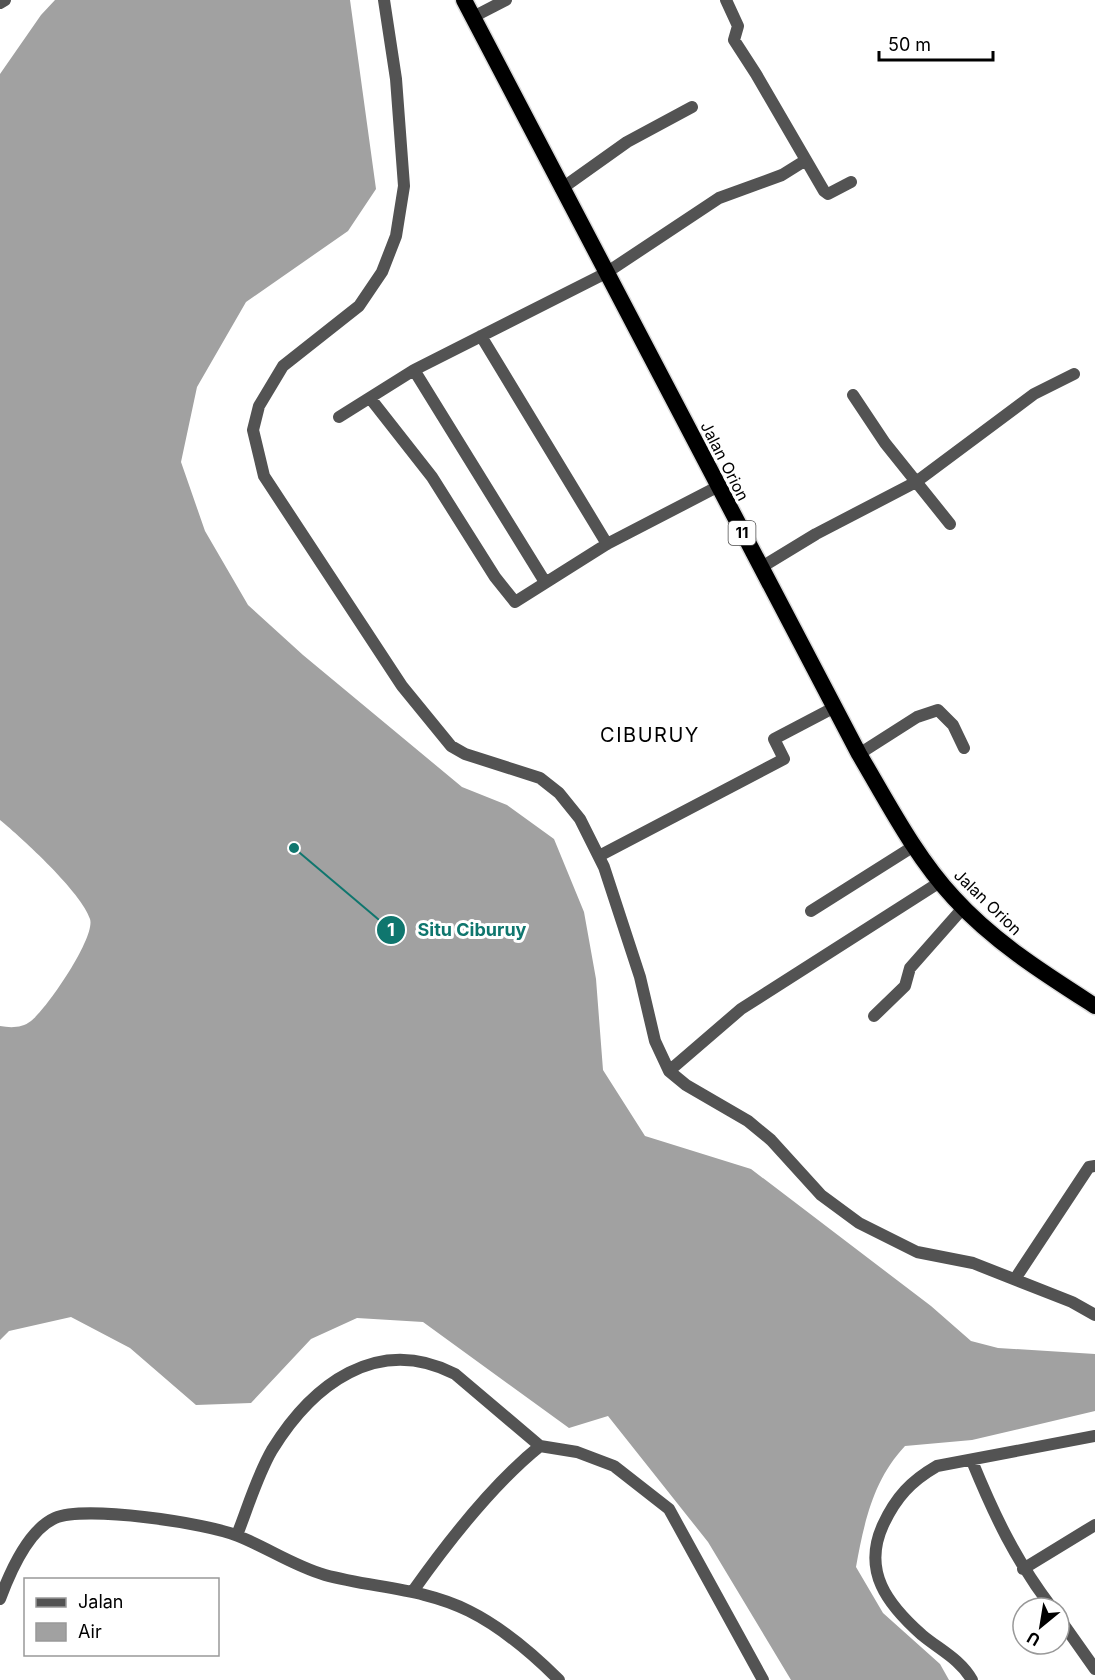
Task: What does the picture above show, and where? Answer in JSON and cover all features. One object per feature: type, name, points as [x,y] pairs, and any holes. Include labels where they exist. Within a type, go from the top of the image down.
[{"type":"highway","name":"Jalan Orion","points":[[464,0],[760,568],[859,754],[914,846],[940,882],[963,908],[1005,946],[1095,1006]]},
{"type":"street","points":[[0,3],[5,0]]},
{"type":"street","points":[[384,0],[396,79],[404,186],[396,236],[382,272],[359,306],[283,366],[259,406],[253,430],[264,476],[402,686],[451,746],[465,754],[540,778],[559,793],[580,819],[598,856],[640,977],[655,1041],[669,1071],[686,1084],[748,1121],[771,1140],[821,1195],[859,1223],[917,1252],[973,1263],[1072,1302],[1095,1315]]},
{"type":"street","points":[[473,18],[506,0]]},
{"type":"street","points":[[726,0],[738,26],[734,40],[824,191],[828,194],[851,182]]},
{"type":"street","points":[[561,189],[627,142],[692,107]]},
{"type":"street","points":[[339,417],[414,370],[606,273],[719,198],[782,175],[806,160]]},
{"type":"street","points":[[482,336],[607,544]]},
{"type":"street","points":[[414,370],[545,582]]},
{"type":"street","points":[[760,568],[816,534],[916,482],[1034,394],[1074,374]]},
{"type":"street","points":[[853,395],[885,443],[950,524]]},
{"type":"street","points":[[370,398],[432,477],[516,602],[607,544],[717,487]]},
{"type":"street","points":[[598,856],[784,759],[774,739],[835,707]]},
{"type":"street","points":[[859,754],[917,717],[938,710],[953,725],[964,748]]},
{"type":"street","points":[[811,911],[914,846]]},
{"type":"street","points":[[669,1071],[741,1009],[940,882]]},
{"type":"street","points":[[874,1016],[905,986],[910,968],[963,908]]},
{"type":"street","points":[[1015,1279],[1089,1167],[1095,1166]]},
{"type":"street","points":[[237,1535],[266,1462],[281,1437],[307,1406],[340,1376],[360,1366],[382,1361],[422,1362],[441,1367],[454,1374],[540,1446],[577,1452],[614,1466],[669,1509],[763,1680]]},
{"type":"street","points":[[972,1680],[953,1656],[922,1635],[887,1596],[877,1578],[873,1563],[874,1549],[894,1502],[915,1478],[937,1466],[1095,1437]]},
{"type":"street","points":[[413,1591],[433,1563],[500,1485],[540,1446]]},
{"type":"street","points":[[972,1461],[997,1521],[1023,1569],[1043,1596]]},
{"type":"street","points":[[0,1599],[32,1536],[44,1523],[58,1517],[78,1514],[114,1515],[209,1528],[237,1535],[307,1569],[354,1582],[413,1591],[448,1601],[489,1622],[539,1660],[559,1680]]},
{"type":"street","points":[[1023,1569],[1095,1525]]},
{"type":"street","points":[[1071,1635],[1095,1669]]},
{"type":"water","points":[[55,0],[350,0],[376,189],[348,231],[246,302],[197,387],[181,462],[205,531],[248,605],[303,655],[462,787],[507,805],[554,839],[584,912],[596,979],[603,1070],[645,1136],[751,1169],[931,1306],[971,1341],[998,1348],[1095,1354],[1095,1411],[972,1440],[905,1446],[885,1473],[878,1488],[867,1518],[856,1567],[883,1613],[940,1664],[949,1680],[791,1680],[708,1542],[608,1416],[569,1428],[423,1322],[357,1318],[311,1339],[251,1403],[196,1405],[130,1348],[71,1317],[9,1331],[0,1340],[0,1026],[24,1025],[38,1014],[69,972],[86,941],[90,928],[90,919],[76,895],[36,852],[0,820],[0,74],[41,15]]},
{"type":"place","name":"Situ Ciburuy","points":[[294,848]]},
{"type":"district","name":"CIBURUY","points":[[650,735]]}]
